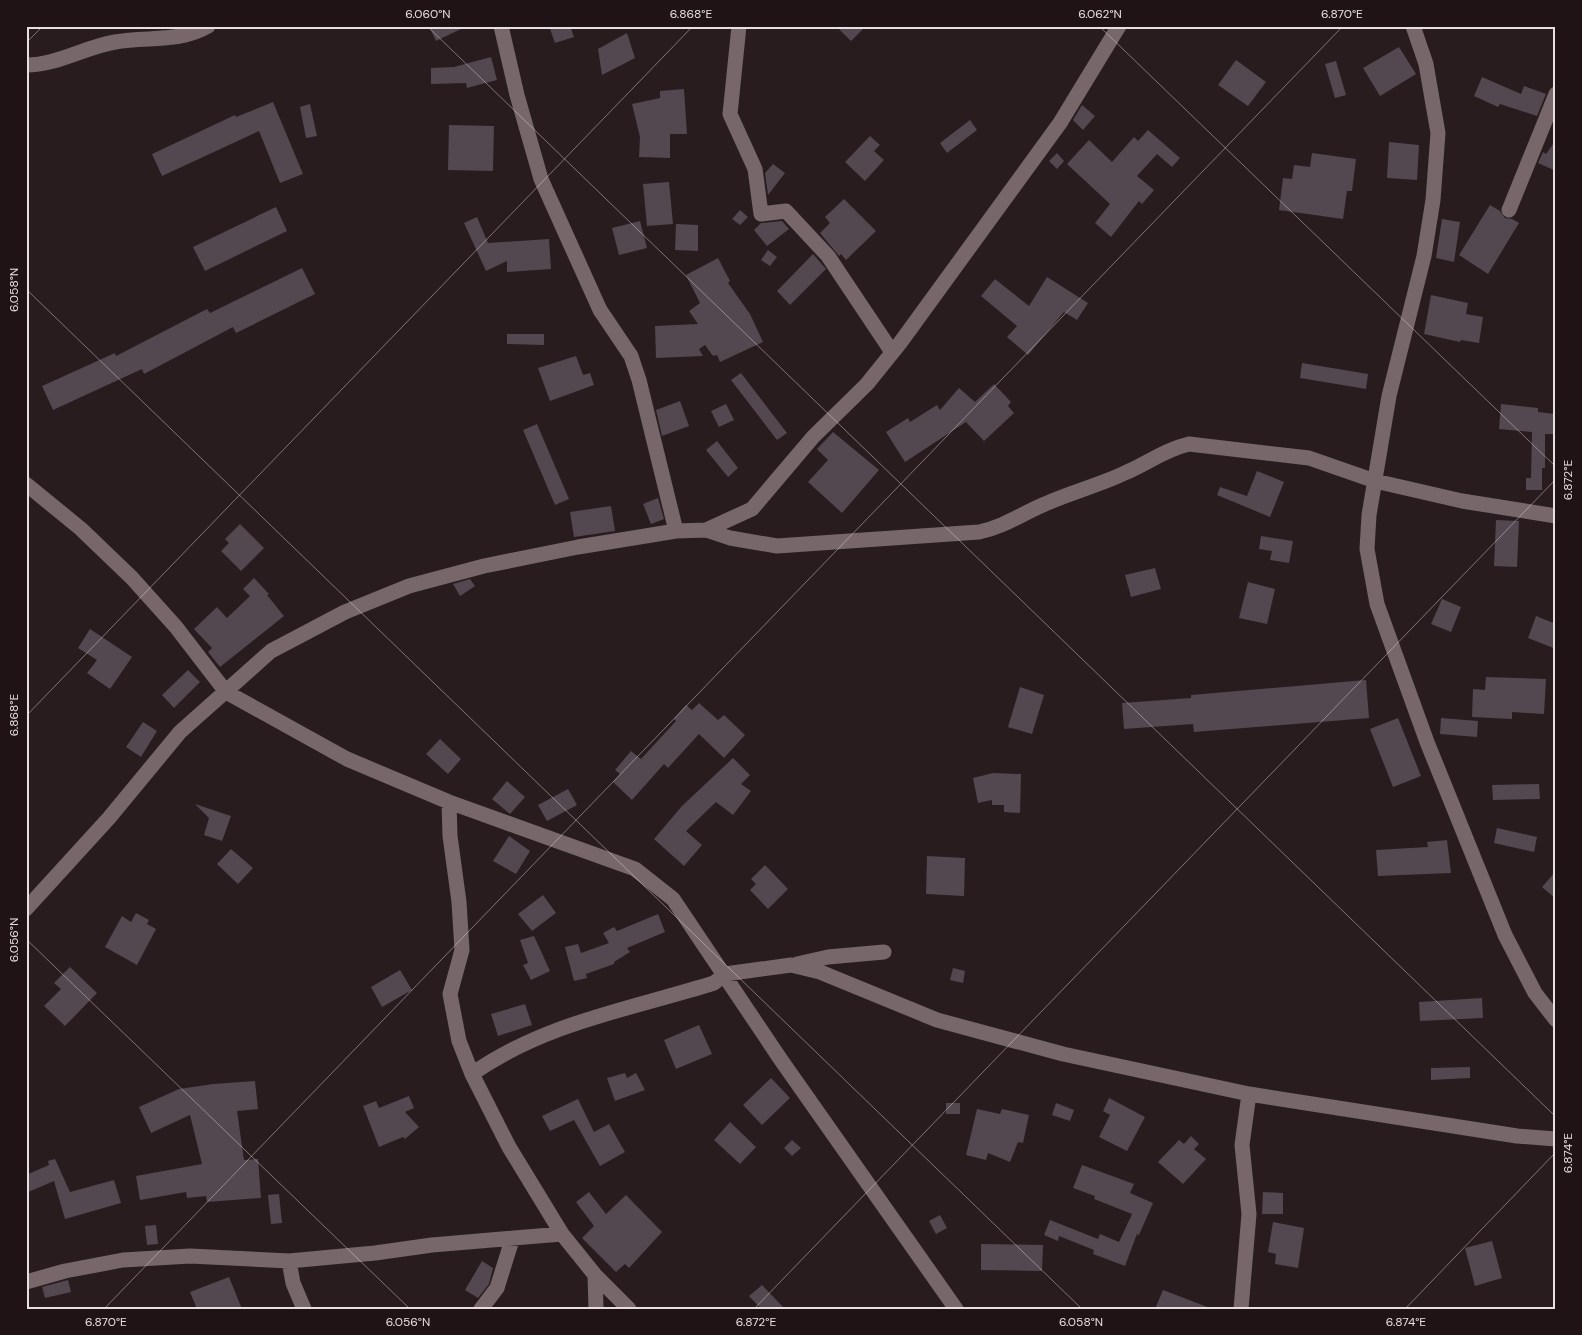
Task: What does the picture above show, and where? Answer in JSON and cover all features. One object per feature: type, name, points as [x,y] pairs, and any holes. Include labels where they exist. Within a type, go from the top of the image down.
[{"type":"street","points":[[26,65],[57,60],[78,51],[116,41],[170,39],[191,34],[208,26]]},
{"type":"street","points":[[501,26],[517,95],[541,179],[600,310],[624,344],[634,364],[676,531]]},
{"type":"street","points":[[739,26],[730,114],[755,169],[761,214],[786,211],[828,256],[892,352]]},
{"type":"street","points":[[706,530],[752,509],[813,437],[867,384],[1060,123],[1119,26]]},
{"type":"street","points":[[1413,26],[1426,64],[1438,133],[1433,200],[1424,256],[1389,396],[1369,515],[1367,549],[1377,604],[1427,742],[1505,935],[1535,993],[1556,1020]]},
{"type":"street","points":[[1509,210],[1556,94]]},
{"type":"street","points":[[26,908],[109,818],[180,732],[271,651],[345,612],[410,586],[484,566],[578,546],[676,531],[706,530],[754,544],[777,546],[979,532],[1000,528],[1044,504],[1103,484],[1170,448],[1189,444],[1310,458],[1375,482],[1462,500],[1556,516]]},
{"type":"street","points":[[26,484],[81,529],[132,578],[176,627],[226,692],[347,759],[449,802],[585,849],[635,869],[673,899],[792,1076],[956,1309]]},
{"type":"street","points":[[449,802],[450,836],[459,902],[462,950],[450,994],[459,1041],[472,1074],[509,1147],[562,1234],[595,1275],[628,1309]]},
{"type":"street","points":[[472,1074],[491,1061],[537,1037],[599,1015],[714,983],[725,974],[791,965],[828,957],[884,952]]},
{"type":"street","points":[[791,965],[820,972],[937,1020],[1062,1054],[1249,1094],[1517,1136],[1556,1139]]},
{"type":"street","points":[[1241,1309],[1249,1214],[1242,1145],[1249,1094]]},
{"type":"street","points":[[26,1282],[65,1271],[123,1260],[190,1256],[289,1261],[375,1253],[432,1245],[512,1240],[562,1234]]},
{"type":"street","points":[[481,1309],[498,1288],[512,1240]]},
{"type":"street","points":[[289,1261],[293,1283],[304,1309]]},
{"type":"street","points":[[595,1275],[596,1309]]},
{"type":"building","points":[[429,26],[467,26],[436,41]]},
{"type":"building","points":[[549,26],[570,26],[574,37],[555,43]]},
{"type":"building","points":[[836,26],[866,26],[851,41]]},
{"type":"building","points":[[627,33],[635,58],[602,75],[598,49]]},
{"type":"building","points":[[1399,47],[1416,74],[1380,96],[1363,68]]},
{"type":"building","points":[[491,57],[497,80],[467,88],[466,83],[431,84],[431,68],[454,67]]},
{"type":"building","points":[[1236,60],[1266,82],[1248,106],[1218,85]]},
{"type":"building","points":[[1336,61],[1346,95],[1335,98],[1325,64]]},
{"type":"building","points":[[1482,77],[1521,94],[1524,86],[1546,94],[1537,116],[1500,104],[1498,107],[1474,96]]},
{"type":"building","points":[[684,89],[687,134],[670,134],[670,158],[639,157],[640,137],[632,104],[660,98],[660,91]]},
{"type":"building","points":[[273,102],[303,174],[280,183],[259,131],[162,176],[152,154],[235,115],[236,117]]},
{"type":"building","points":[[310,104],[317,136],[306,138],[300,107]]},
{"type":"building","points":[[1082,105],[1095,116],[1083,130],[1073,120]]},
{"type":"building","points":[[970,120],[977,130],[947,153],[940,143]]},
{"type":"building","points":[[449,125],[494,126],[493,171],[448,170]]},
{"type":"building","points":[[1148,130],[1180,158],[1172,167],[1157,154],[1137,176],[1154,190],[1142,204],[1139,201],[1111,237],[1095,223],[1110,204],[1067,164],[1089,140],[1112,162],[1134,137],[1138,141]]},
{"type":"building","points":[[870,136],[880,145],[874,151],[884,160],[865,181],[845,162]]},
{"type":"building","points":[[1556,140],[1556,171],[1538,163],[1543,152],[1546,154]]},
{"type":"building","points":[[1389,142],[1419,145],[1417,180],[1387,178]]},
{"type":"building","points":[[1057,153],[1064,161],[1057,169],[1049,161]]},
{"type":"building","points":[[1312,153],[1356,159],[1352,191],[1347,191],[1343,219],[1279,210],[1283,178],[1292,179],[1294,165],[1310,167]]},
{"type":"building","points":[[773,164],[785,173],[768,195],[765,173]]},
{"type":"building","points":[[669,182],[673,224],[647,226],[643,184]]},
{"type":"building","points":[[844,199],[876,231],[846,260],[841,254],[839,256],[820,233],[830,223],[825,217]]},
{"type":"building","points":[[1490,205],[1500,211],[1505,218],[1519,223],[1488,274],[1459,255]]},
{"type":"building","points":[[276,207],[287,231],[205,271],[193,247]]},
{"type":"building","points":[[740,210],[748,217],[740,225],[732,219]]},
{"type":"building","points":[[477,217],[488,243],[549,239],[551,269],[507,272],[507,261],[486,271],[464,223]]},
{"type":"building","points":[[1442,219],[1460,222],[1454,262],[1436,258]]},
{"type":"building","points":[[640,221],[647,248],[619,255],[612,228]]},
{"type":"building","points":[[782,221],[789,229],[767,246],[754,230],[761,223]]},
{"type":"building","points":[[676,224],[698,225],[698,251],[675,250]]},
{"type":"building","points":[[768,250],[777,257],[770,266],[761,260]]},
{"type":"building","points":[[813,254],[826,269],[790,305],[777,291]]},
{"type":"building","points":[[718,258],[730,281],[728,283],[750,314],[763,342],[720,362],[717,355],[713,356],[705,345],[699,349],[703,356],[656,358],[655,326],[698,324],[689,311],[700,303],[686,275]]},
{"type":"building","points":[[302,268],[315,294],[236,333],[233,327],[144,374],[142,369],[53,410],[42,386],[115,353],[116,356],[207,309],[210,313]]},
{"type":"building","points":[[1047,277],[1088,303],[1077,320],[1064,312],[1028,355],[1007,337],[1017,326],[981,296],[995,279],[1029,306]]},
{"type":"building","points":[[1431,295],[1468,303],[1466,314],[1483,317],[1479,343],[1461,340],[1460,342],[1424,334]]},
{"type":"building","points":[[507,334],[544,334],[544,345],[507,344]]},
{"type":"building","points":[[576,356],[583,375],[590,373],[594,385],[550,401],[538,368]]},
{"type":"building","points":[[1302,363],[1368,374],[1366,389],[1300,378]]},
{"type":"building","points":[[741,373],[787,433],[777,440],[731,380]]},
{"type":"building","points":[[994,384],[1011,402],[1008,406],[1014,413],[984,441],[966,422],[905,462],[886,432],[908,418],[910,422],[937,405],[940,410],[959,388],[975,402]]},
{"type":"building","points":[[680,401],[689,426],[662,436],[656,410]]},
{"type":"building","points":[[726,404],[734,420],[719,427],[711,411]]},
{"type":"building","points":[[1501,404],[1538,408],[1538,412],[1555,414],[1553,434],[1545,434],[1545,468],[1542,468],[1542,490],[1526,490],[1526,478],[1531,478],[1532,432],[1499,429]]},
{"type":"building","points":[[537,424],[569,499],[555,505],[523,430]]},
{"type":"building","points":[[833,432],[879,470],[842,513],[808,482],[828,460],[817,449]]},
{"type":"building","points":[[717,441],[738,468],[728,477],[706,450]]},
{"type":"building","points":[[1257,471],[1284,482],[1270,517],[1217,495],[1220,487],[1247,496]]},
{"type":"building","points":[[658,498],[664,519],[651,524],[643,504]]},
{"type":"building","points":[[611,506],[615,531],[574,537],[570,512]]},
{"type":"building","points":[[1496,520],[1519,521],[1517,567],[1494,566]]},
{"type":"building","points":[[240,524],[264,548],[241,571],[221,551],[229,543],[225,539]]},
{"type":"building","points":[[1261,536],[1293,541],[1289,563],[1270,560],[1272,551],[1259,549]]},
{"type":"building","points":[[1155,568],[1161,589],[1131,597],[1125,575]]},
{"type":"building","points":[[254,578],[269,594],[267,595],[284,616],[220,667],[208,652],[212,648],[194,629],[217,607],[227,618],[250,596],[243,589]]},
{"type":"building","points":[[470,579],[475,586],[460,596],[453,584]]},
{"type":"building","points":[[1248,582],[1275,589],[1267,624],[1239,618]]},
{"type":"building","points":[[1442,599],[1461,607],[1451,632],[1431,624]]},
{"type":"building","points":[[1536,616],[1556,624],[1556,649],[1528,638]]},
{"type":"building","points":[[90,629],[132,657],[110,689],[87,673],[97,660],[78,648]]},
{"type":"building","points":[[188,670],[200,682],[174,708],[162,695]]},
{"type":"building","points":[[1486,677],[1546,679],[1544,714],[1512,712],[1512,719],[1472,717],[1473,689],[1485,690]]},
{"type":"building","points":[[1366,680],[1369,718],[1194,732],[1193,724],[1124,729],[1122,703]]},
{"type":"building","points":[[1020,687],[1044,695],[1032,734],[1008,727]]},
{"type":"building","points":[[699,703],[718,720],[724,715],[745,735],[724,758],[699,734],[668,768],[664,764],[632,800],[613,782],[620,774],[615,770],[631,751],[641,759],[676,721],[674,719],[686,705],[692,710]]},
{"type":"building","points":[[1398,718],[1421,776],[1393,787],[1370,729]]},
{"type":"building","points":[[1441,718],[1478,721],[1477,737],[1440,734]]},
{"type":"building","points":[[143,722],[157,731],[141,757],[126,747]]},
{"type":"building","points":[[440,739],[461,759],[448,774],[426,754]]},
{"type":"building","points":[[733,758],[750,775],[741,784],[751,791],[733,815],[716,802],[686,831],[702,845],[684,866],[654,839],[682,806]]},
{"type":"building","points":[[993,773],[1021,774],[1020,813],[1004,812],[1004,805],[992,805],[992,800],[978,803],[973,778]]},
{"type":"building","points":[[507,781],[525,797],[510,814],[492,799]]},
{"type":"building","points":[[1539,784],[1540,799],[1493,800],[1492,785]]},
{"type":"building","points":[[568,789],[577,805],[547,821],[538,805]]},
{"type":"building","points":[[195,804],[231,816],[222,841],[204,835],[209,818]]},
{"type":"building","points":[[1497,828],[1537,837],[1534,852],[1494,843]]},
{"type":"building","points":[[509,836],[530,851],[516,874],[493,861]]},
{"type":"building","points":[[1447,840],[1451,873],[1378,876],[1376,850],[1428,847],[1427,842]]},
{"type":"building","points":[[231,849],[253,868],[238,884],[217,864]]},
{"type":"building","points":[[927,856],[965,858],[964,896],[926,894]]},
{"type":"building","points":[[765,865],[788,889],[768,909],[750,890],[756,884],[751,879]]},
{"type":"building","points":[[1556,871],[1556,899],[1542,887]]},
{"type":"building","points":[[543,895],[556,913],[532,931],[518,914]]},
{"type":"building","points":[[136,913],[149,920],[147,924],[156,929],[137,965],[105,947],[122,916],[131,922]]},
{"type":"building","points":[[658,914],[665,932],[627,948],[630,952],[614,962],[614,964],[586,974],[587,978],[574,981],[565,947],[578,944],[581,953],[609,943],[603,933],[614,927],[617,931]]},
{"type":"building","points":[[534,936],[550,971],[531,980],[523,965],[528,963],[520,940]]},
{"type":"building","points":[[70,967],[97,993],[65,1026],[44,1006],[61,989],[54,983]]},
{"type":"building","points":[[953,968],[965,971],[963,983],[950,980]]},
{"type":"building","points":[[400,970],[412,990],[382,1007],[371,987]]},
{"type":"building","points":[[1482,998],[1483,1018],[1420,1021],[1419,1002]]},
{"type":"building","points":[[525,1004],[532,1025],[498,1036],[491,1014]]},
{"type":"building","points":[[699,1025],[712,1054],[676,1069],[664,1040]]},
{"type":"building","points":[[1470,1067],[1470,1078],[1431,1080],[1431,1068]]},
{"type":"building","points":[[625,1073],[627,1078],[636,1073],[645,1090],[615,1101],[607,1078]]},
{"type":"building","points":[[771,1078],[790,1098],[762,1125],[743,1105]]},
{"type":"building","points":[[255,1081],[258,1109],[237,1111],[244,1160],[258,1159],[261,1198],[207,1202],[206,1196],[187,1198],[186,1192],[140,1200],[136,1176],[202,1164],[190,1115],[151,1133],[139,1107],[179,1089]]},
{"type":"building","points":[[409,1096],[414,1108],[405,1112],[419,1127],[405,1139],[403,1137],[379,1147],[363,1106],[376,1101],[379,1108]]},
{"type":"building","points":[[1109,1098],[1145,1117],[1127,1151],[1099,1137],[1110,1115],[1103,1111]]},
{"type":"building","points":[[578,1099],[594,1132],[609,1124],[625,1152],[600,1166],[574,1120],[550,1131],[542,1116]]},
{"type":"building","points":[[946,1103],[960,1103],[960,1114],[946,1114]]},
{"type":"building","points":[[1056,1103],[1074,1110],[1070,1121],[1052,1115]]},
{"type":"building","points":[[977,1109],[1000,1114],[1002,1109],[1029,1115],[1023,1143],[1018,1142],[1010,1162],[988,1153],[986,1160],[966,1155]]},
{"type":"building","points":[[730,1122],[756,1147],[740,1164],[714,1140]]},
{"type":"building","points":[[1191,1136],[1199,1144],[1194,1149],[1206,1159],[1183,1184],[1158,1162],[1179,1140],[1184,1144]]},
{"type":"building","points":[[792,1140],[801,1148],[792,1156],[784,1148]]},
{"type":"building","points":[[55,1159],[70,1192],[114,1180],[121,1203],[65,1219],[54,1181],[26,1193],[26,1175],[49,1165],[48,1161]]},
{"type":"building","points":[[1082,1165],[1134,1184],[1130,1193],[1153,1203],[1139,1235],[1137,1234],[1125,1266],[1093,1254],[1094,1250],[1059,1236],[1058,1241],[1044,1235],[1050,1220],[1098,1239],[1100,1234],[1119,1242],[1132,1214],[1094,1199],[1095,1196],[1073,1188]]},
{"type":"building","points":[[589,1192],[606,1214],[626,1195],[662,1232],[629,1268],[625,1264],[616,1272],[582,1238],[594,1226],[576,1202]]},
{"type":"building","points":[[1263,1192],[1283,1193],[1283,1214],[1262,1214]]},
{"type":"building","points":[[279,1194],[282,1223],[271,1224],[268,1195]]},
{"type":"building","points":[[940,1215],[947,1228],[936,1234],[929,1221]]},
{"type":"building","points":[[1273,1222],[1304,1228],[1298,1268],[1275,1264],[1276,1254],[1268,1252]]},
{"type":"building","points":[[156,1225],[158,1244],[147,1245],[145,1226]]},
{"type":"building","points":[[1492,1241],[1502,1278],[1475,1286],[1465,1248]]},
{"type":"building","points":[[981,1244],[1043,1245],[1042,1271],[981,1270]]},
{"type":"building","points":[[482,1261],[493,1268],[489,1284],[478,1298],[465,1290]]},
{"type":"building","points":[[229,1277],[242,1309],[197,1309],[190,1292]]},
{"type":"building","points":[[68,1280],[71,1292],[45,1298],[42,1287]]},
{"type":"building","points":[[762,1285],[785,1309],[761,1309],[749,1296]]},
{"type":"building","points":[[1163,1290],[1210,1308],[1210,1309],[1155,1309]]}]
